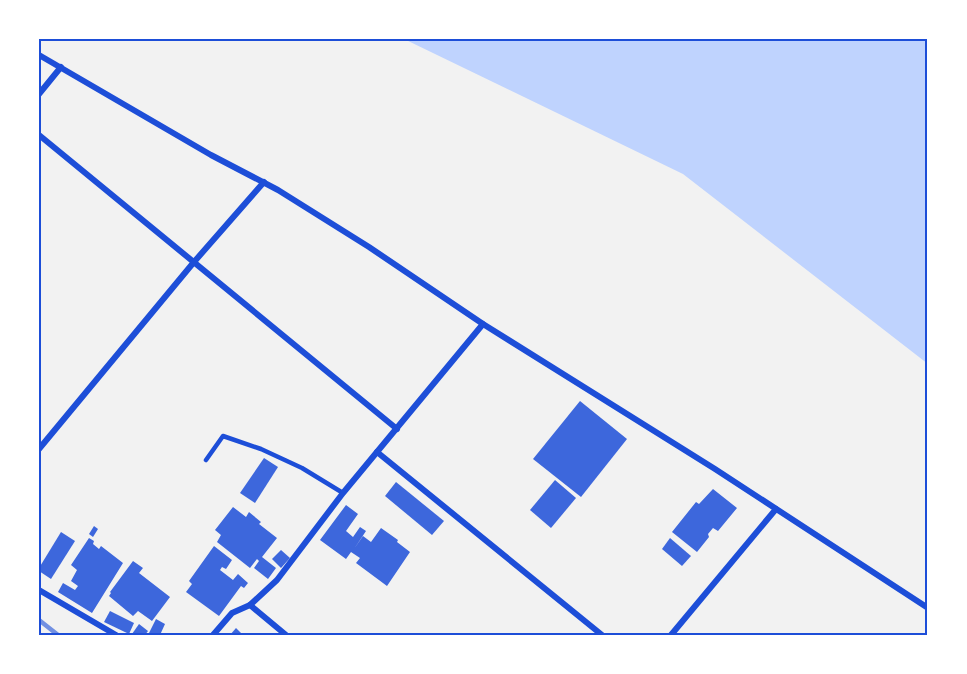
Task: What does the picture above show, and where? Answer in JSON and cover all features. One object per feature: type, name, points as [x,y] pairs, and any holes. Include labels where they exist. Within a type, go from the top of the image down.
[{"type":"street","points":[[39,55],[210,155],[264,182],[369,247],[483,324],[928,608]]},
{"type":"street","points":[[39,94],[61,67]]},
{"type":"street","points":[[39,135],[397,429]]},
{"type":"street","points":[[39,449],[194,262],[264,182]]},
{"type":"street","points":[[213,635],[232,614],[250,605],[278,580],[343,493],[483,324]]},
{"type":"street","points":[[377,452],[602,635]]},
{"type":"street","points":[[671,635],[776,509]]},
{"type":"street","points":[[39,590],[116,635]]},
{"type":"street","points":[[250,605],[286,635]]},
{"type":"lane","points":[[206,460],[223,436],[261,449],[302,468],[343,493]]},
{"type":"water","points":[[404,39],[928,39],[928,364],[683,174]]},
{"type":"building","points":[[580,401],[627,439],[581,497],[533,459]]},
{"type":"building","points":[[264,458],[278,467],[255,503],[240,493]]},
{"type":"building","points":[[555,480],[576,498],[551,528],[530,510]]},
{"type":"building","points":[[396,482],[444,521],[432,535],[385,496]]},
{"type":"building","points":[[713,489],[737,508],[718,531],[713,528],[697,552],[672,532],[696,502],[699,504]]},
{"type":"building","points":[[346,505],[358,514],[346,531],[353,537],[360,527],[366,531],[354,549],[363,536],[371,542],[381,528],[410,552],[387,586],[356,563],[360,558],[351,552],[346,559],[320,540]]},
{"type":"building","points":[[233,507],[246,517],[249,512],[261,522],[259,524],[277,538],[262,557],[276,568],[268,579],[254,568],[259,561],[257,559],[250,568],[217,542],[221,535],[215,530]]},
{"type":"building","points":[[94,526],[98,529],[93,537],[89,534]]},
{"type":"building","points":[[61,532],[75,541],[51,579],[39,571],[39,568]]},
{"type":"building","points":[[89,538],[99,549],[101,546],[123,563],[92,613],[58,592],[63,583],[75,590],[78,586],[71,581],[77,570],[71,565]]},
{"type":"building","points":[[670,538],[691,556],[682,566],[662,549]]},
{"type":"building","points":[[214,546],[232,560],[226,569],[222,567],[220,570],[233,580],[238,574],[248,583],[244,588],[241,586],[219,616],[186,592],[192,584],[189,581]]},
{"type":"building","points":[[281,550],[290,558],[281,568],[272,559]]},
{"type":"building","points":[[133,561],[143,568],[139,573],[170,597],[152,621],[138,611],[133,616],[109,596]]},
{"type":"building","points":[[110,611],[134,623],[129,634],[104,622]]},
{"type":"building","points":[[156,619],[165,624],[160,635],[148,635]]},
{"type":"building","points":[[139,624],[148,631],[145,635],[133,635],[132,634]]},
{"type":"building","points":[[236,628],[243,635],[230,635]]},
{"type":"railway","points":[[39,620],[58,635]]}]
